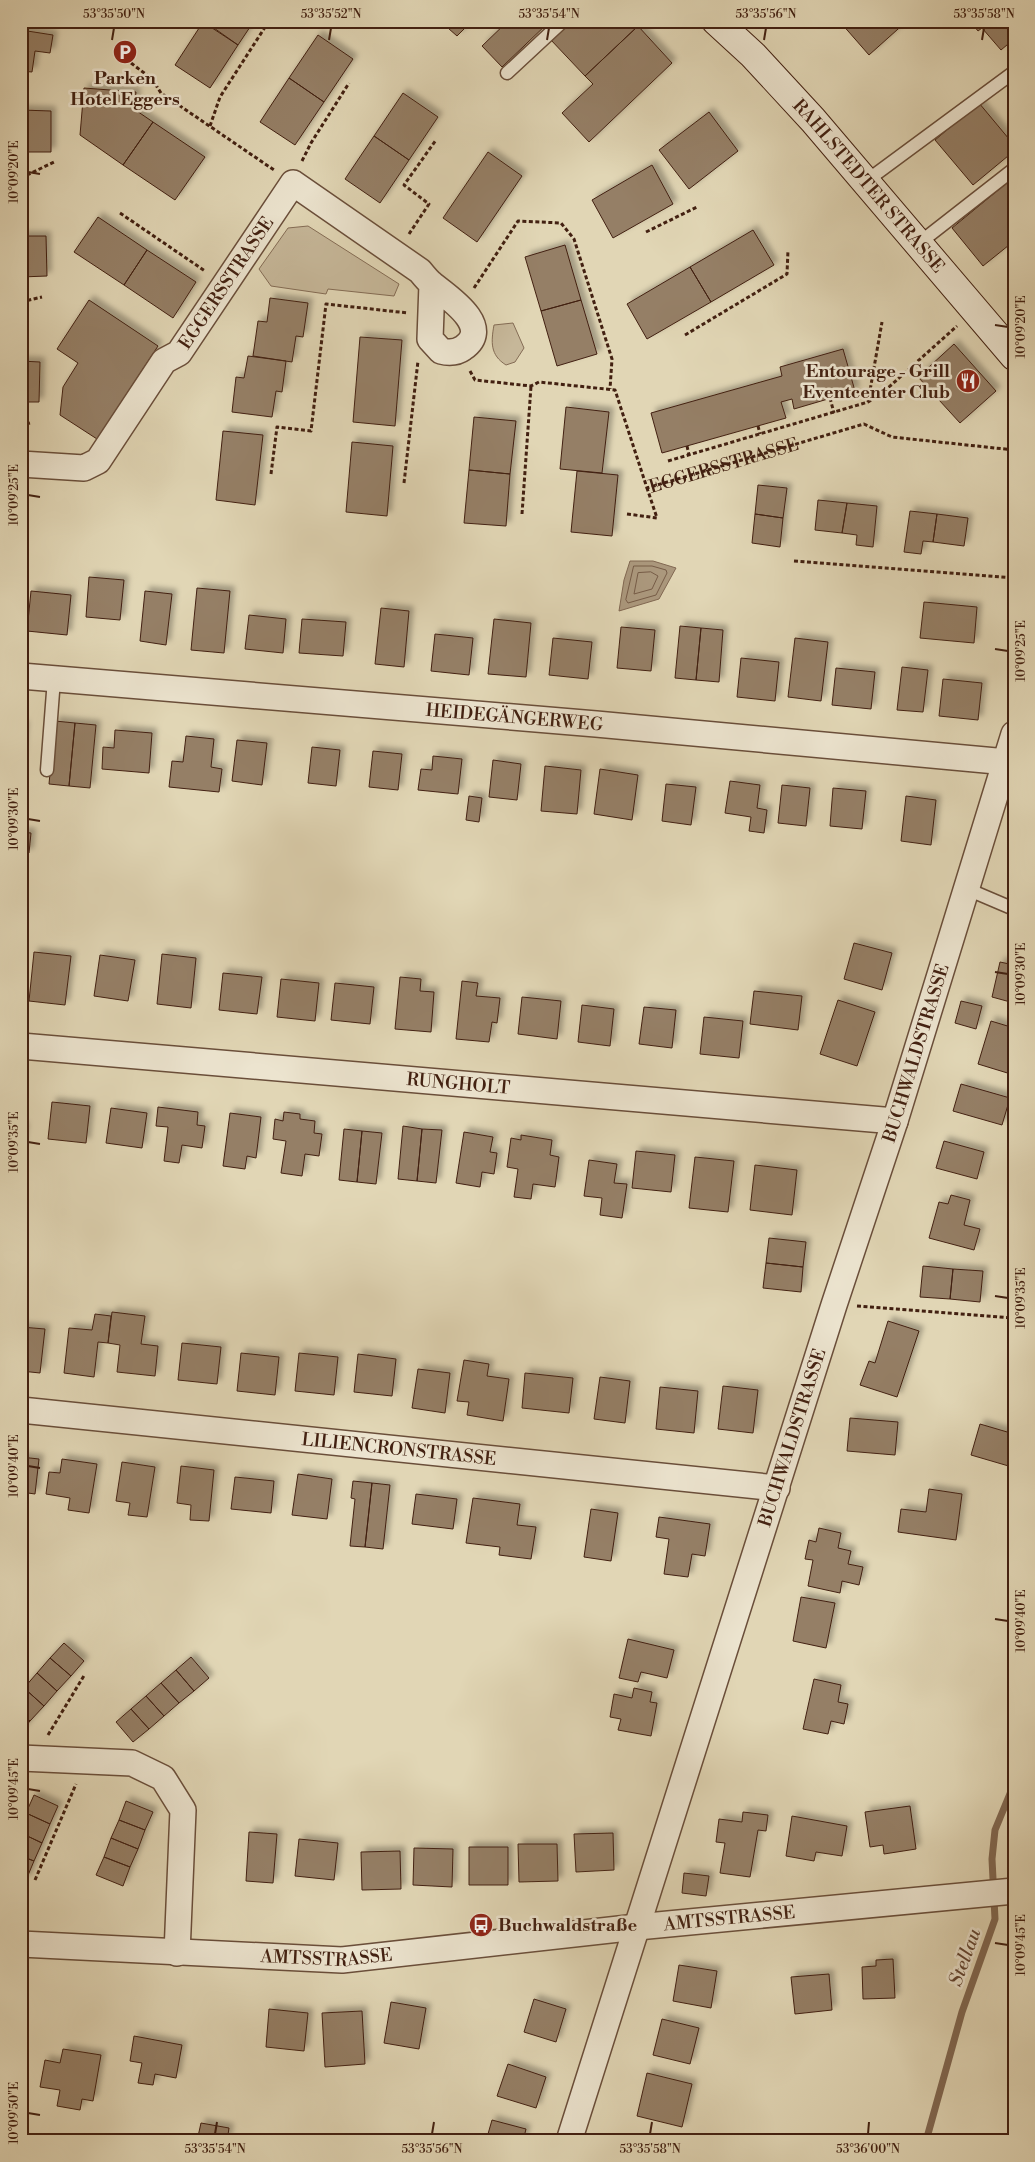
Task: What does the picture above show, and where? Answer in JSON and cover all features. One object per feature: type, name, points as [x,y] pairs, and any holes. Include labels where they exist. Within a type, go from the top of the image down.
[{"type":"main road","name":"RAHLSTEDTER STRASSE","points":[[716,21],[753,55],[866,182],[1014,356]]},
{"type":"street","points":[[293,183],[396,253],[420,271],[432,284],[458,305],[470,320],[473,331],[469,342],[460,350],[445,352],[432,343],[428,335],[432,284]]},
{"type":"street","name":"EGGERSSTRASSE","points":[[21,464],[84,468],[98,461],[164,361],[180,353],[224,284],[293,183]]},
{"type":"street","name":"HEIDEGÄNGERWEG","points":[[21,676],[576,722],[1010,764]]},
{"type":"street","name":"BUCHWALDSTRASSE","points":[[569,2141],[834,1305],[895,1121],[967,889],[1010,764],[1014,734]]},
{"type":"street","name":"RUNGHOLT","points":[[21,1046],[895,1121]]},
{"type":"street","name":"LILIENCRONSTRASSE","points":[[21,1410],[776,1488]]},
{"type":"street","points":[[27,1759],[132,1763],[163,1778],[183,1810],[177,1953]]},
{"type":"street","name":"AMTSSTRASSE","points":[[21,1944],[342,1960],[637,1927],[1012,1892]]},
{"type":"lane","points":[[506,73],[563,21]]},
{"type":"lane","points":[[866,182],[1014,72]]},
{"type":"lane","points":[[918,244],[1014,169]]},
{"type":"lane","points":[[47,770],[54,679]]},
{"type":"lane","points":[[967,889],[1014,909]]},
{"type":"path","points":[[210,126],[220,97],[269,21]]},
{"type":"path","points":[[131,62],[152,79],[161,93],[293,183],[311,143],[349,83]]},
{"type":"path","points":[[396,253],[428,204],[404,185],[436,140]]},
{"type":"path","points":[[21,178],[54,162]]},
{"type":"path","points":[[646,232],[698,207]]},
{"type":"path","points":[[120,213],[224,284]]},
{"type":"path","points":[[458,305],[473,289],[518,221],[561,224],[574,239],[612,359],[610,389],[539,382],[531,386],[475,380],[460,350]]},
{"type":"path","points":[[685,336],[787,274],[788,250]]},
{"type":"path","points":[[21,302],[42,297]]},
{"type":"path","points":[[271,474],[277,427],[311,431],[326,304],[430,316]]},
{"type":"path","points":[[868,402],[882,322]]},
{"type":"path","points":[[668,462],[868,402],[880,395],[957,326]]},
{"type":"path","points":[[404,483],[418,358],[432,343]]},
{"type":"path","points":[[522,514],[531,386]]},
{"type":"path","name":"EGGERSSTRASSE","points":[[610,389],[615,390],[647,488],[864,424],[892,437],[1014,450]]},
{"type":"path","points":[[830,398],[834,413]]},
{"type":"path","points":[[21,425],[30,423]]},
{"type":"path","points":[[758,426],[760,434]]},
{"type":"path","points":[[687,446],[690,455]]},
{"type":"path","points":[[627,514],[657,518],[647,488]]},
{"type":"path","points":[[794,561],[1014,578]]},
{"type":"path","points":[[834,1305],[1014,1318]]},
{"type":"path","points":[[27,1759],[85,1674]]},
{"type":"path","points":[[36,1880],[85,1761]]},
{"type":"shaded area","points":[[308,226],[399,284],[394,296],[328,289],[326,294],[271,286],[259,269],[288,228]]},
{"type":"shaded area","points":[[513,323],[524,348],[515,362],[506,365],[494,352],[492,337],[494,325]]},
{"type":"water","points":[[630,561],[653,561],[676,568],[659,599],[619,611],[624,580]]},
{"type":"building","points":[[204,21],[254,21],[238,45]]},
{"type":"building","points":[[440,21],[472,21],[457,36]]},
{"type":"building","points":[[508,21],[546,21],[548,23],[502,67],[482,46]]},
{"type":"building","points":[[569,21],[633,21],[638,26],[585,76],[550,39]]},
{"type":"building","points":[[843,21],[907,21],[869,55],[841,23]]},
{"type":"building","points":[[970,21],[1014,21],[1014,39],[1001,50],[982,28],[978,31]]},
{"type":"building","points":[[203,22],[238,45],[210,88],[175,65]]},
{"type":"building","points":[[638,26],[672,63],[589,142],[562,113],[593,84],[585,76]]},
{"type":"building","points":[[21,30],[53,35],[50,53],[35,51],[32,72],[21,71]]},
{"type":"building","points":[[318,35],[353,59],[324,102],[289,78]]},
{"type":"building","points":[[289,78],[324,102],[295,145],[260,122]]},
{"type":"building","points":[[84,88],[136,92],[134,109],[153,122],[123,165],[80,135]]},
{"type":"building","points":[[403,93],[438,117],[409,160],[374,136]]},
{"type":"building","points":[[979,103],[1014,145],[1014,151],[973,185],[935,140]]},
{"type":"building","points":[[21,110],[51,111],[51,152],[21,152]]},
{"type":"building","points":[[709,112],[738,151],[689,189],[659,150]]},
{"type":"building","points":[[153,122],[205,157],[175,200],[123,165]]},
{"type":"building","points":[[374,136],[409,160],[380,203],[345,179]]},
{"type":"building","points":[[488,152],[522,176],[477,242],[443,218]]},
{"type":"building","points":[[652,165],[673,204],[613,238],[592,200]]},
{"type":"building","points":[[1014,177],[1014,241],[983,266],[952,228]]},
{"type":"building","points":[[98,217],[147,250],[124,285],[74,252]]},
{"type":"building","points":[[753,230],[774,265],[711,302],[690,267]]},
{"type":"building","points":[[21,236],[46,236],[47,276],[21,277]]},
{"type":"building","points":[[565,245],[581,300],[541,311],[525,257]]},
{"type":"building","points":[[147,250],[196,282],[173,318],[124,285]]},
{"type":"building","points":[[690,267],[711,302],[647,339],[627,304]]},
{"type":"building","points":[[270,298],[308,303],[303,337],[296,336],[292,362],[253,356],[258,321],[267,322]]},
{"type":"building","points":[[89,300],[158,346],[97,439],[60,415],[63,387],[78,363],[57,349]]},
{"type":"building","points":[[581,300],[597,354],[557,366],[541,311]]},
{"type":"building","points":[[360,337],[402,340],[395,426],[353,422]]},
{"type":"building","points":[[954,344],[996,391],[960,423],[918,377]]},
{"type":"building","points":[[843,349],[855,391],[794,409],[792,399],[781,402],[786,418],[662,453],[651,413],[782,376],[780,367]]},
{"type":"building","points":[[248,356],[286,361],[282,392],[276,391],[272,417],[232,412],[236,377],[244,378]]},
{"type":"building","points":[[21,361],[40,362],[39,402],[21,402]]},
{"type":"building","points":[[566,407],[609,412],[602,473],[560,469]]},
{"type":"building","points":[[474,417],[516,421],[510,474],[469,470]]},
{"type":"building","points":[[223,431],[263,435],[255,505],[216,500]]},
{"type":"building","points":[[352,442],[393,446],[387,516],[346,512]]},
{"type":"building","points":[[469,470],[510,474],[506,526],[464,523]]},
{"type":"building","points":[[577,471],[618,475],[612,536],[571,532]]},
{"type":"building","points":[[758,485],[787,488],[783,518],[755,514]]},
{"type":"building","points":[[818,500],[847,503],[842,533],[815,530]]},
{"type":"building","points":[[847,503],[877,506],[873,547],[856,545],[857,535],[842,533]]},
{"type":"building","points":[[910,511],[937,514],[933,542],[923,541],[921,554],[904,552]]},
{"type":"building","points":[[755,514],[783,518],[780,547],[752,543]]},
{"type":"building","points":[[937,514],[968,518],[964,546],[933,542]]},
{"type":"building","points":[[89,577],[124,580],[120,620],[86,617]]},
{"type":"building","points":[[197,588],[230,591],[224,653],[191,650]]},
{"type":"building","points":[[31,591],[71,595],[67,635],[27,631]]},
{"type":"building","points":[[145,591],[172,594],[166,645],[140,641]]},
{"type":"building","points":[[924,602],[977,607],[974,643],[920,638]]},
{"type":"building","points":[[381,608],[409,611],[404,667],[375,664]]},
{"type":"building","points":[[249,615],[286,619],[283,653],[245,649]]},
{"type":"building","points":[[302,619],[346,622],[343,656],[299,653]]},
{"type":"building","points":[[494,619],[531,623],[526,677],[488,674]]},
{"type":"building","points":[[680,626],[701,628],[696,680],[675,678]]},
{"type":"building","points":[[621,627],[655,630],[651,671],[617,668]]},
{"type":"building","points":[[701,628],[723,630],[719,682],[696,680]]},
{"type":"building","points":[[435,634],[473,638],[469,675],[431,671]]},
{"type":"building","points":[[553,638],[592,642],[588,679],[549,675]]},
{"type":"building","points":[[795,638],[828,642],[821,701],[788,697]]},
{"type":"building","points":[[741,658],[779,662],[775,701],[737,697]]},
{"type":"building","points":[[902,667],[928,670],[923,712],[897,710]]},
{"type":"building","points":[[836,668],[875,672],[871,709],[832,705]]},
{"type":"building","points":[[943,679],[982,683],[978,720],[939,716]]},
{"type":"building","points":[[55,721],[75,723],[69,786],[49,784]]},
{"type":"building","points":[[75,723],[96,725],[90,788],[69,786]]},
{"type":"building","points":[[21,725],[24,726],[21,758]]},
{"type":"building","points":[[115,730],[152,733],[149,773],[102,769],[103,747],[114,748]]},
{"type":"building","points":[[186,736],[214,739],[211,767],[222,769],[219,792],[169,787],[172,761],[183,762]]},
{"type":"building","points":[[237,740],[267,743],[262,785],[232,781]]},
{"type":"building","points":[[312,747],[340,750],[336,786],[308,783]]},
{"type":"building","points":[[373,751],[402,754],[398,790],[369,787]]},
{"type":"building","points":[[433,756],[462,759],[458,794],[418,790],[421,769],[432,770]]},
{"type":"building","points":[[493,760],[521,764],[517,800],[489,797]]},
{"type":"building","points":[[545,766],[581,770],[577,814],[541,811]]},
{"type":"building","points":[[600,769],[638,775],[632,820],[594,814]]},
{"type":"building","points":[[730,781],[760,785],[757,808],[767,810],[764,833],[749,831],[751,817],[725,813]]},
{"type":"building","points":[[666,784],[696,787],[691,825],[662,821]]},
{"type":"building","points":[[782,785],[810,788],[806,826],[778,823]]},
{"type":"building","points":[[833,788],[866,791],[862,829],[830,826]]},
{"type":"building","points":[[469,796],[482,798],[479,822],[466,820]]},
{"type":"building","points":[[906,796],[936,800],[931,845],[901,841]]},
{"type":"building","points":[[21,832],[31,833],[29,853],[21,853]]},
{"type":"building","points":[[854,943],[892,953],[882,990],[844,979]]},
{"type":"building","points":[[34,952],[71,956],[65,1005],[29,1001]]},
{"type":"building","points":[[162,954],[196,958],[191,1008],[157,1004]]},
{"type":"building","points":[[100,955],[135,960],[128,1001],[94,996]]},
{"type":"building","points":[[1000,962],[1014,965],[1014,1003],[992,997]]},
{"type":"building","points":[[223,973],[262,977],[257,1014],[219,1010]]},
{"type":"building","points":[[400,977],[421,979],[420,991],[434,992],[431,1032],[395,1029]]},
{"type":"building","points":[[281,979],[319,983],[315,1021],[277,1017]]},
{"type":"building","points":[[462,981],[478,983],[476,996],[500,998],[497,1023],[492,1022],[489,1042],[456,1039]]},
{"type":"building","points":[[335,983],[374,987],[370,1024],[331,1020]]},
{"type":"building","points":[[754,991],[802,996],[798,1030],[750,1024]]},
{"type":"building","points":[[522,997],[561,1001],[557,1039],[518,1034]]},
{"type":"building","points":[[838,1000],[875,1012],[857,1066],[820,1054]]},
{"type":"building","points":[[961,1001],[982,1006],[976,1029],[955,1023]]},
{"type":"building","points":[[582,1005],[614,1009],[610,1046],[578,1042]]},
{"type":"building","points":[[644,1007],[676,1010],[672,1048],[639,1044]]},
{"type":"building","points":[[704,1017],[743,1021],[739,1058],[700,1054]]},
{"type":"building","points":[[991,1021],[1014,1028],[1014,1075],[978,1064]]},
{"type":"building","points":[[961,1084],[1010,1098],[1002,1125],[953,1111]]},
{"type":"building","points":[[52,1102],[90,1106],[86,1143],[48,1139]]},
{"type":"building","points":[[158,1107],[198,1112],[197,1125],[205,1126],[202,1148],[182,1145],[179,1163],[164,1161],[168,1127],[156,1126]]},
{"type":"building","points":[[111,1108],[147,1113],[142,1148],[106,1143]]},
{"type":"building","points":[[284,1112],[300,1114],[300,1119],[315,1121],[314,1133],[322,1134],[319,1156],[305,1154],[302,1176],[281,1173],[286,1141],[273,1139],[275,1119],[283,1121]]},
{"type":"building","points":[[230,1113],[261,1117],[256,1158],[247,1156],[245,1169],[223,1166]]},
{"type":"building","points":[[403,1126],[422,1129],[417,1181],[398,1179]]},
{"type":"building","points":[[21,1127],[24,1127],[21,1149]]},
{"type":"building","points":[[344,1129],[362,1131],[357,1182],[339,1180]]},
{"type":"building","points":[[422,1129],[442,1130],[436,1183],[417,1181]]},
{"type":"building","points":[[362,1131],[382,1133],[376,1184],[357,1182]]},
{"type":"building","points":[[464,1132],[493,1137],[490,1152],[497,1153],[494,1174],[482,1172],[480,1187],[456,1183]]},
{"type":"building","points":[[521,1135],[552,1140],[550,1155],[559,1157],[555,1187],[533,1184],[531,1199],[514,1197],[518,1169],[507,1167],[511,1138],[521,1140]]},
{"type":"building","points":[[944,1141],[984,1152],[977,1179],[936,1168]]},
{"type":"building","points":[[636,1151],[675,1155],[671,1192],[632,1188]]},
{"type":"building","points":[[695,1157],[734,1161],[728,1212],[689,1208]]},
{"type":"building","points":[[589,1160],[617,1164],[614,1183],[627,1184],[622,1218],[600,1215],[602,1198],[584,1196]]},
{"type":"building","points":[[755,1165],[797,1170],[792,1215],[750,1210]]},
{"type":"building","points":[[951,1195],[970,1200],[964,1225],[980,1229],[974,1250],[929,1238],[939,1202],[948,1204]]},
{"type":"building","points":[[769,1238],[806,1242],[803,1267],[766,1263]]},
{"type":"building","points":[[766,1263],[803,1267],[801,1292],[763,1288]]},
{"type":"building","points":[[923,1266],[953,1269],[950,1299],[920,1297]]},
{"type":"building","points":[[953,1269],[983,1271],[980,1302],[950,1299]]},
{"type":"building","points":[[112,1312],[145,1316],[141,1344],[158,1346],[155,1376],[117,1372],[120,1345],[108,1343]]},
{"type":"building","points":[[95,1314],[111,1316],[108,1343],[98,1342],[94,1377],[64,1373],[69,1328],[92,1330]]},
{"type":"building","points":[[888,1321],[919,1331],[897,1397],[860,1385],[869,1361],[875,1363]]},
{"type":"building","points":[[21,1327],[45,1329],[40,1373],[21,1371]]},
{"type":"building","points":[[182,1343],[221,1347],[217,1384],[178,1380]]},
{"type":"building","points":[[241,1353],[279,1357],[275,1395],[237,1391]]},
{"type":"building","points":[[299,1353],[338,1357],[334,1395],[295,1391]]},
{"type":"building","points":[[358,1354],[396,1359],[392,1396],[354,1392]]},
{"type":"building","points":[[464,1360],[489,1364],[487,1376],[509,1379],[503,1421],[467,1415],[469,1402],[457,1401]]},
{"type":"building","points":[[418,1369],[450,1373],[445,1413],[412,1408]]},
{"type":"building","points":[[525,1373],[573,1378],[569,1413],[522,1408]]},
{"type":"building","points":[[600,1377],[630,1381],[625,1423],[594,1419]]},
{"type":"building","points":[[723,1386],[758,1390],[753,1433],[718,1429]]},
{"type":"building","points":[[660,1387],[698,1391],[694,1433],[656,1429]]},
{"type":"building","points":[[850,1418],[898,1422],[895,1455],[847,1451]]},
{"type":"building","points":[[980,1424],[1014,1434],[1012,1467],[971,1455]]},
{"type":"building","points":[[21,1457],[39,1459],[35,1494],[21,1492]]},
{"type":"building","points":[[62,1459],[97,1464],[89,1513],[68,1510],[70,1498],[46,1494],[49,1472],[60,1473]]},
{"type":"building","points":[[122,1462],[155,1467],[147,1517],[128,1515],[130,1503],[116,1501]]},
{"type":"building","points":[[181,1466],[214,1470],[209,1521],[190,1520],[191,1505],[177,1503]]},
{"type":"building","points":[[298,1474],[332,1479],[327,1519],[292,1515]]},
{"type":"building","points":[[235,1477],[274,1481],[271,1513],[231,1509]]},
{"type":"building","points":[[353,1481],[372,1483],[365,1547],[350,1546],[355,1499],[351,1498]]},
{"type":"building","points":[[372,1483],[390,1485],[383,1549],[365,1547]]},
{"type":"building","points":[[929,1489],[962,1494],[956,1540],[898,1532],[901,1509],[926,1512]]},
{"type":"building","points":[[416,1494],[457,1499],[453,1529],[412,1524]]},
{"type":"building","points":[[473,1498],[520,1504],[517,1525],[536,1527],[531,1559],[499,1555],[500,1547],[466,1543]]},
{"type":"building","points":[[591,1509],[618,1513],[611,1561],[584,1557]]},
{"type":"building","points":[[659,1517],[710,1524],[705,1556],[692,1554],[688,1577],[664,1574],[669,1539],[656,1537]]},
{"type":"building","points":[[819,1528],[841,1533],[838,1548],[851,1551],[848,1564],[863,1567],[859,1585],[842,1581],[840,1593],[808,1586],[813,1560],[805,1559],[809,1540],[816,1542]]},
{"type":"building","points":[[801,1597],[835,1603],[826,1648],[793,1641]]},
{"type":"building","points":[[628,1639],[674,1650],[667,1678],[641,1672],[638,1682],[619,1678]]},
{"type":"building","points":[[64,1643],[84,1661],[71,1676],[50,1658]]},
{"type":"building","points":[[191,1657],[209,1678],[194,1691],[176,1670]]},
{"type":"building","points":[[50,1658],[71,1676],[57,1691],[37,1673]]},
{"type":"building","points":[[176,1670],[194,1691],[179,1703],[161,1683]]},
{"type":"building","points":[[37,1673],[57,1691],[44,1706],[24,1688]]},
{"type":"building","points":[[814,1679],[841,1685],[838,1702],[848,1704],[844,1724],[831,1721],[828,1734],[803,1729]]},
{"type":"building","points":[[161,1683],[179,1703],[164,1716],[146,1696]]},
{"type":"building","points":[[24,1688],[44,1706],[30,1721],[21,1713],[21,1691]]},
{"type":"building","points":[[634,1688],[652,1692],[650,1702],[657,1703],[651,1736],[618,1730],[621,1719],[610,1717],[614,1694],[632,1698]]},
{"type":"building","points":[[146,1696],[164,1716],[149,1729],[131,1709]]},
{"type":"building","points":[[131,1709],[149,1729],[133,1742],[116,1722]]},
{"type":"building","points":[[21,1713],[30,1721],[21,1732]]},
{"type":"building","points":[[34,1795],[58,1806],[50,1824],[26,1813]]},
{"type":"building","points":[[126,1801],[153,1812],[145,1830],[119,1820]]},
{"type":"building","points":[[910,1806],[916,1849],[884,1854],[883,1845],[870,1847],[865,1812]]},
{"type":"building","points":[[743,1812],[768,1815],[766,1831],[758,1830],[750,1877],[720,1873],[725,1843],[716,1842],[719,1819],[742,1822]]},
{"type":"building","points":[[26,1813],[50,1824],[42,1843],[21,1833],[21,1824]]},
{"type":"building","points":[[792,1816],[847,1826],[842,1856],[816,1852],[814,1861],[786,1856]]},
{"type":"building","points":[[119,1820],[145,1830],[138,1849],[111,1838]]},
{"type":"building","points":[[249,1832],[277,1834],[273,1883],[246,1881]]},
{"type":"building","points":[[21,1833],[42,1843],[34,1861],[21,1856]]},
{"type":"building","points":[[613,1833],[614,1870],[576,1872],[574,1834]]},
{"type":"building","points":[[111,1838],[138,1849],[130,1867],[104,1857]]},
{"type":"building","points":[[299,1839],[338,1843],[334,1880],[295,1876]]},
{"type":"building","points":[[518,1844],[557,1844],[558,1881],[519,1882]]},
{"type":"building","points":[[469,1847],[508,1847],[508,1885],[469,1885]]},
{"type":"building","points":[[414,1848],[453,1849],[452,1887],[413,1885]]},
{"type":"building","points":[[400,1851],[401,1889],[362,1890],[361,1852]]},
{"type":"building","points":[[21,1856],[34,1861],[26,1880],[21,1878]]},
{"type":"building","points":[[104,1857],[130,1867],[123,1886],[96,1875]]},
{"type":"building","points":[[684,1873],[709,1876],[706,1896],[682,1893]]},
{"type":"building","points":[[893,1959],[895,1998],[863,1999],[862,1967],[876,1966],[876,1960]]},
{"type":"building","points":[[679,1965],[717,1971],[711,2008],[673,2001]]},
{"type":"building","points":[[829,1974],[832,2010],[795,2014],[791,1977]]},
{"type":"building","points":[[534,1999],[566,2009],[556,2042],[524,2032]]},
{"type":"building","points":[[391,2002],[426,2008],[419,2049],[384,2043]]},
{"type":"building","points":[[269,2009],[308,2013],[304,2051],[266,2047]]},
{"type":"building","points":[[362,2011],[365,2064],[325,2067],[322,2013]]},
{"type":"building","points":[[662,2019],[699,2028],[690,2064],[653,2055]]},
{"type":"building","points":[[134,2036],[182,2045],[176,2078],[155,2074],[153,2085],[138,2083],[142,2063],[130,2061]]},
{"type":"building","points":[[63,2049],[101,2055],[93,2101],[82,2099],[80,2110],[57,2106],[60,2090],[40,2087],[45,2060],[60,2063]]},
{"type":"building","points":[[508,2064],[546,2077],[536,2108],[497,2096]]},
{"type":"building","points":[[647,2073],[692,2084],[682,2127],[637,2116]]},
{"type":"building","points":[[492,2120],[526,2129],[523,2141],[486,2141]]},
{"type":"building","points":[[201,2123],[229,2128],[227,2141],[197,2141]]},
{"type":"waterway","name":"Stellau","points":[[926,2141],[962,2012],[995,1919],[992,1859],[995,1830],[1014,1784]]},
{"type":"place","name":"Parken Hotel Eggers","points":[[125,52]]},
{"type":"place","name":"Entourage - Grill Eventcenter Club","points":[[968,381]]},
{"type":"place","name":"Buchwaldstraße","points":[[481,1925]]}]
